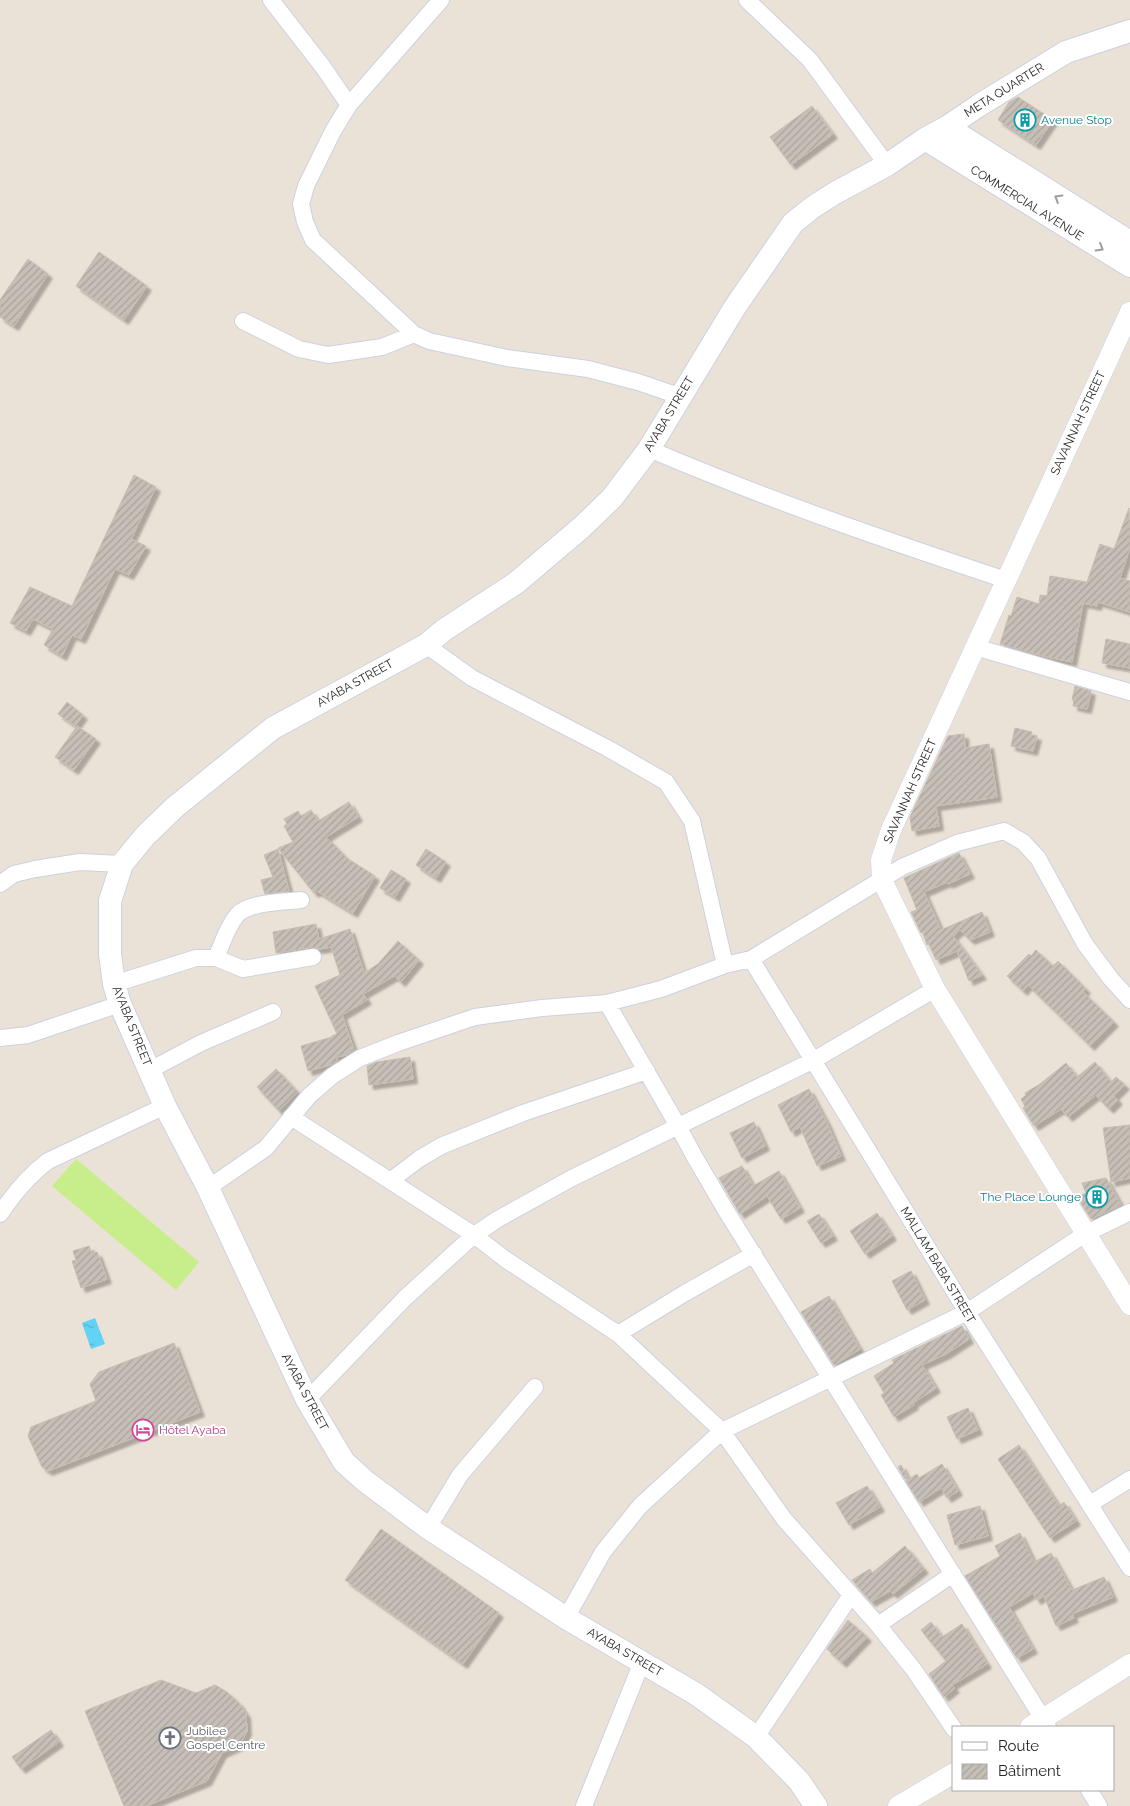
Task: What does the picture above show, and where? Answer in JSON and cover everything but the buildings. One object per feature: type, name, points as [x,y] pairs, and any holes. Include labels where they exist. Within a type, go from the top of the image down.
[{"type":"main road","name":"META QUARTER","points":[[886,165],[1066,52],[1130,31]]},
{"type":"main road","name":"COMMERCIAL AVENUE","points":[[947,127],[1130,242]]},
{"type":"main road","name":"COMMERCIAL AVENUE","points":[[925,140],[1130,266]]},
{"type":"main road","name":"AYABA STREET","points":[[816,1806],[799,1781],[756,1737],[696,1694],[566,1618],[428,1528],[365,1481],[344,1462],[307,1400],[208,1188],[165,1106],[117,994],[110,954],[110,901],[122,864],[145,836],[175,807],[273,728],[426,644],[516,583],[582,527],[612,498],[649,448],[735,307],[793,223],[835,193],[886,165]]},
{"type":"street","points":[[271,0],[323,67],[349,105]]},
{"type":"street","points":[[441,0],[349,105],[333,131],[306,186],[301,204],[305,222],[314,240],[414,334],[430,341],[507,358],[588,368],[680,396]]},
{"type":"street","points":[[747,0],[810,60],[886,165]]},
{"type":"street","name":"SAVANNAH STREET","points":[[1129,1302],[1085,1234],[935,989],[882,880],[881,860],[891,830],[1130,312]]},
{"type":"street","points":[[243,321],[300,350],[328,355],[382,347],[414,334]]},
{"type":"street","points":[[649,448],[704,472],[819,517],[1006,580]]},
{"type":"street","points":[[426,644],[485,686],[514,699],[607,748],[666,782],[692,821],[725,965]]},
{"type":"street","points":[[975,647],[1130,692]]},
{"type":"street","points":[[208,1188],[266,1148],[309,1096],[332,1076],[360,1058],[475,1017],[542,1008],[607,1003],[661,988],[725,965],[751,959],[902,867],[956,843],[1004,831],[1023,842],[1038,858],[1085,944],[1111,979],[1130,1000]]},
{"type":"street","points":[[0,884],[14,874],[35,869],[80,862],[122,864]]},
{"type":"street","points":[[216,958],[230,925],[238,913],[250,906],[301,900]]},
{"type":"street","points":[[0,1038],[28,1035],[196,958],[216,958],[243,968],[313,957]]},
{"type":"street","name":"MALLAM BABA STREET","points":[[751,959],[967,1312],[1130,1568]]},
{"type":"street","points":[[307,1400],[405,1298],[474,1235],[528,1201],[814,1060],[935,989]]},
{"type":"street","points":[[607,1003],[678,1126],[692,1154],[954,1574],[1041,1725],[1130,1664]]},
{"type":"street","points":[[150,1070],[201,1043],[273,1012]]},
{"type":"street","points":[[390,1181],[440,1146],[523,1113],[647,1071]]},
{"type":"street","points":[[0,1214],[16,1190],[48,1161],[165,1106]]},
{"type":"street","points":[[291,1117],[474,1235],[505,1259],[618,1334],[722,1431],[784,1519],[878,1625],[914,1670],[952,1726]]},
{"type":"street","points":[[566,1618],[603,1552],[640,1506],[722,1431],[967,1312],[1085,1234],[1130,1212]]},
{"type":"street","points":[[618,1334],[754,1254]]},
{"type":"street","points":[[428,1528],[460,1475],[535,1387]]},
{"type":"street","points":[[1090,1504],[1130,1479]]},
{"type":"street","points":[[878,1625],[954,1574]]},
{"type":"street","points":[[756,1737],[851,1595]]},
{"type":"street","points":[[584,1806],[642,1662]]},
{"type":"street","points":[[898,1806],[952,1774]]},
{"type":"street","points":[[1090,1791],[1099,1806]]},
{"type":"green space","points":[[76,1159],[199,1262],[176,1290],[52,1186]]},
{"type":"water","points":[[95,1318],[105,1344],[91,1349],[82,1323]]},
{"type":"place","name":"Avenue Stop","points":[[1025,120]]},
{"type":"place","name":"The Place Lounge","points":[[1097,1197]]},
{"type":"place","name":"Hôtel Ayaba","points":[[143,1430]]},
{"type":"place","name":"Jubilee Gospel Centre","points":[[170,1738]]}]
